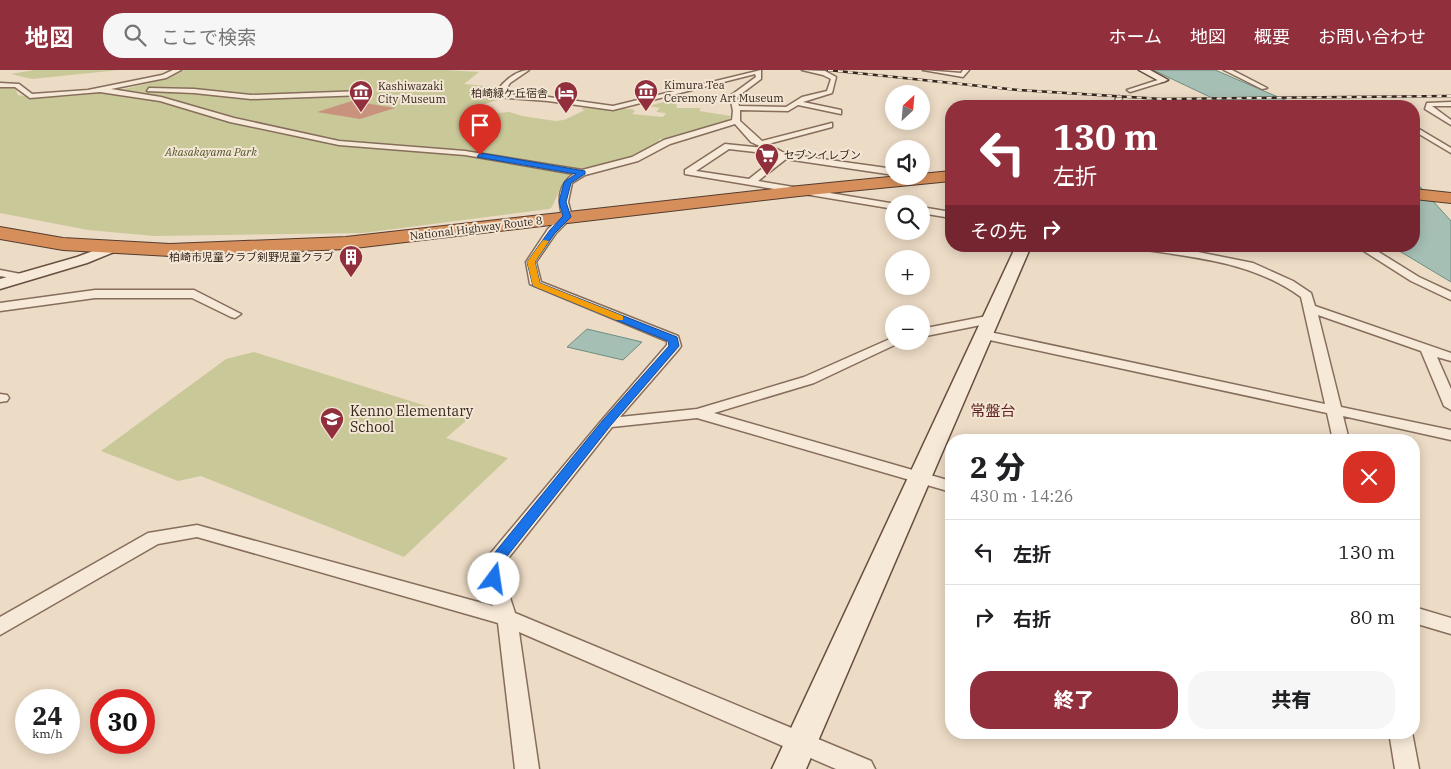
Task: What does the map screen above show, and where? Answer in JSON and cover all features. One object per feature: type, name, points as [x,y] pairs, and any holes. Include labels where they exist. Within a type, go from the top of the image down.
[{"type":"highway","name":"National Highway Route 8","points":[[930,177],[945,176]]},
{"type":"highway","name":"National Highway Route 8","points":[[0,233],[63,244],[170,250],[346,243],[885,180]]},
{"type":"highway","points":[[1420,195],[1451,198]]},
{"type":"street","points":[[102,90],[164,76],[178,70]]},
{"type":"street","points":[[526,70],[508,82],[498,96],[548,99],[613,108],[627,106],[758,70]]},
{"type":"street","points":[[748,70],[758,70]]},
{"type":"street","points":[[758,70],[759,78],[732,96],[736,108],[736,120],[759,144],[772,152]]},
{"type":"street","points":[[736,108],[788,109],[804,98],[830,92],[834,78],[805,70]]},
{"type":"street","points":[[926,70],[962,75],[966,70]]},
{"type":"street","points":[[1143,70],[1164,80]]},
{"type":"street","points":[[1228,70],[1264,88]]},
{"type":"street","points":[[1130,90],[1164,80]]},
{"type":"street","points":[[0,85],[16,85],[30,96],[102,90],[194,91],[251,97],[364,93]]},
{"type":"street","points":[[102,90],[161,99],[226,119],[339,143],[464,153],[582,173]]},
{"type":"street","points":[[799,103],[838,112]]},
{"type":"street","points":[[1451,104],[1429,104],[1429,109],[1451,123]]},
{"type":"street","points":[[527,769],[507,618],[494,579],[497,559],[607,423],[674,346],[673,339],[536,284],[531,262],[552,231],[567,217],[563,202],[568,182],[582,173],[635,159],[666,142],[736,120]]},
{"type":"street","points":[[759,144],[829,125]]},
{"type":"street","points":[[1420,127],[1432,128]]},
{"type":"street","points":[[1442,128],[1451,128]]},
{"type":"street","points":[[1420,131],[1451,151]]},
{"type":"street","points":[[885,171],[728,146],[688,172],[885,204]]},
{"type":"street","points":[[751,182],[784,156]]},
{"type":"street","points":[[930,212],[945,214]]},
{"type":"street","points":[[0,284],[82,260],[114,247]]},
{"type":"street","points":[[789,769],[1021,252]]},
{"type":"street","points":[[1172,252],[1259,268],[1291,282],[1307,296],[1341,434]]},
{"type":"street","points":[[1371,252],[1415,279],[1451,296]]},
{"type":"street","points":[[0,273],[22,277]]},
{"type":"street","points":[[0,308],[95,294],[194,294],[235,314]]},
{"type":"street","points":[[1309,308],[1451,357]]},
{"type":"street","points":[[930,331],[988,327],[1336,410],[1451,435]]},
{"type":"street","points":[[607,423],[698,414],[809,380],[885,346]]},
{"type":"street","points":[[1427,349],[1451,406]]},
{"type":"street","points":[[698,414],[945,485]]},
{"type":"street","points":[[0,627],[154,538],[197,532],[507,618],[863,769]]},
{"type":"street","points":[[1420,617],[1451,626]]},
{"type":"street","points":[[1401,739],[1407,769]]},
{"type":"green space","points":[[34,70],[119,70],[32,79],[11,74]]},
{"type":"green space","name":"Akasakayama Park","points":[[183,70],[445,70],[479,72],[464,84],[494,87],[491,95],[501,99],[468,109],[498,113],[509,112],[555,121],[564,120],[585,110],[580,109],[588,107],[632,109],[635,111],[632,114],[663,117],[666,113],[656,112],[660,108],[649,106],[667,101],[676,103],[677,108],[701,108],[699,111],[731,116],[727,121],[709,129],[687,135],[659,139],[659,142],[638,155],[605,167],[587,168],[563,182],[552,207],[549,209],[363,233],[154,236],[88,230],[0,213],[0,86],[15,88],[18,95],[35,97],[102,93],[148,83]]},
{"type":"green space","points":[[254,352],[468,419],[446,438],[508,458],[404,557],[201,476],[178,481],[101,451],[226,359]]},
{"type":"shaded area","points":[[1153,70],[1215,70],[1285,100],[1216,100]]},
{"type":"shaded area","points":[[1420,187],[1451,221],[1451,282],[1401,252],[1420,252]]},
{"type":"shaded area","points":[[587,329],[642,342],[623,360],[567,347]]},
{"type":"building","name":"Kashiwazaki City Museum","points":[[352,101],[395,108],[360,119],[317,112]]},
{"type":"railway","points":[[828,70],[1019,90],[1161,99],[1451,96]]},
{"type":"slow traffic","points":[[545,241],[531,262],[536,284],[619,318]]},
{"type":"place","name":"Kimura Tea Ceremony Art Museum","points":[[646,112]]},
{"type":"place","name":"Kashiwazaki City Museum","points":[[361,113]]},
{"type":"place","name":"柏崎緑ケ丘宿舎","points":[[566,114]]},
{"type":"place","name":"セブンイレブン","points":[[767,176]]},
{"type":"place","name":"柏崎市児童クラブ剣野児童クラブ","points":[[351,278]]},
{"type":"place","name":"Kenno Elementary School","points":[[332,440]]},
{"type":"district","name":"常盤台","points":[[993,411]]},
{"type":"route","points":[[480,155],[582,173],[568,182],[563,202],[567,217],[552,231],[531,262],[536,284],[673,339],[674,346],[538,506],[497,559],[494,579]]}]
